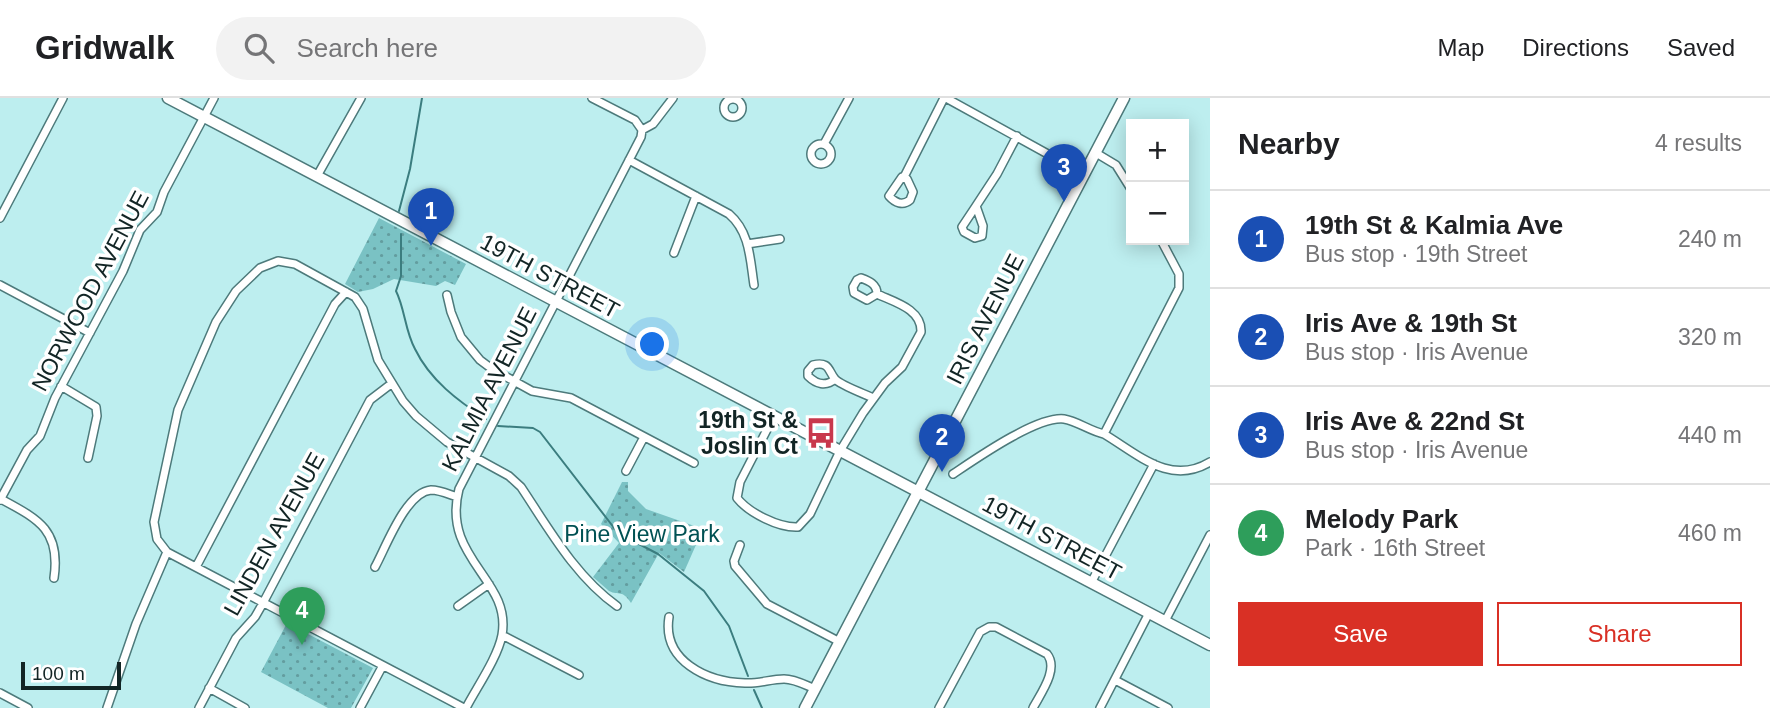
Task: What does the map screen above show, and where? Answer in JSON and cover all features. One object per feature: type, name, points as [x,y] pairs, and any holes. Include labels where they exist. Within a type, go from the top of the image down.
[{"type":"street","points":[[0,218],[63,98]]},
{"type":"street","name":"19TH STREET","points":[[168,98],[1210,645]]},
{"type":"street","name":"NORWOOD AVENUE","points":[[0,500],[27,450],[40,436],[61,386],[123,271],[140,230],[157,212],[164,192],[214,98]]},
{"type":"street","points":[[317,176],[361,98]]},
{"type":"street","points":[[592,98],[635,120],[642,130],[653,124],[674,98]]},
{"type":"street","points":[[715,98],[724,103]]},
{"type":"street","points":[[824,144],[849,98]]},
{"type":"street","points":[[904,177],[945,98],[1017,136],[1048,157],[1084,174]]},
{"type":"street","name":"IRIS AVENUE","points":[[805,708],[1124,98]]},
{"type":"street","name":"KALMIA AVENUE","points":[[502,635],[502,610],[459,536],[456,524],[457,497],[475,457],[641,137],[642,130]]},
{"type":"street","points":[[976,206],[1017,136]]},
{"type":"street","points":[[1096,153],[1116,164],[1127,182]]},
{"type":"street","points":[[629,160],[729,214],[744,231],[754,285]]},
{"type":"street","points":[[674,253],[696,196]]},
{"type":"street","points":[[747,244],[780,239]]},
{"type":"street","points":[[1104,434],[1180,288],[1179,274],[1164,245]]},
{"type":"street","points":[[579,675],[502,635],[465,708],[382,667],[167,552],[157,538],[155,522],[177,410],[216,322],[229,301],[260,268],[278,261],[295,264],[355,297],[363,309],[378,360],[391,384],[416,416],[431,430],[509,476],[521,487],[579,571],[593,587],[617,606]]},
{"type":"street","points":[[0,285],[90,333]]},
{"type":"street","points":[[196,567],[335,304],[346,292]]},
{"type":"street","points":[[774,416],[740,482],[737,498],[747,507],[779,524],[798,527],[810,514],[840,451],[873,398],[910,356],[921,332],[916,314],[877,294]]},
{"type":"street","points":[[447,295],[455,324],[470,349],[492,369],[541,394],[571,398],[694,463]]},
{"type":"street","points":[[835,379],[873,398]]},
{"type":"street","name":"LINDEN AVENUE","points":[[199,708],[236,638],[255,617],[370,400],[391,384]]},
{"type":"street","points":[[61,386],[96,407],[97,416],[88,458]]},
{"type":"street","points":[[954,474],[1045,420],[1066,419],[1093,432],[1104,434],[1154,464],[1178,472],[1200,468],[1210,462]]},
{"type":"street","points":[[626,471],[644,437]]},
{"type":"street","points":[[1091,583],[1154,464]]},
{"type":"street","points":[[375,567],[413,499],[429,490],[457,497]]},
{"type":"street","points":[[0,500],[33,516],[48,532],[56,553],[54,578]]},
{"type":"street","points":[[1165,621],[1210,536]]},
{"type":"street","points":[[740,545],[735,565],[762,600],[840,642]]},
{"type":"street","points":[[107,708],[136,624],[167,552]]},
{"type":"street","points":[[458,606],[489,584]]},
{"type":"street","points":[[1100,708],[1149,613]]},
{"type":"street","points":[[669,617],[667,633],[675,653],[707,674],[726,681],[745,683],[794,680],[815,689]]},
{"type":"street","points":[[939,708],[980,632],[989,627],[996,627],[1047,653],[1052,668],[1034,706],[1044,708]]},
{"type":"street","points":[[360,708],[382,667]]},
{"type":"street","points":[[1115,680],[1168,708]]},
{"type":"street","points":[[209,688],[245,708]]},
{"type":"street","points":[[0,693],[28,708]]},
{"type":"green space","points":[[379,218],[466,264],[455,285],[445,281],[436,286],[394,279],[373,289],[358,292],[345,284]]},
{"type":"green space","name":"Pine View Park","points":[[622,482],[628,482],[628,491],[646,509],[703,529],[684,572],[659,553],[631,603],[625,596],[609,591],[593,577],[619,543],[601,524]]},
{"type":"green space","points":[[287,623],[373,668],[351,708],[328,708],[261,672]]},
{"type":"waterway","points":[[399,211],[410,169],[422,98]]},
{"type":"waterway","points":[[401,234],[401,276],[396,291],[412,342],[421,360],[437,380],[486,419]]},
{"type":"waterway","points":[[498,426],[533,428],[540,432],[618,533],[658,554],[704,591],[729,626],[748,676]]},
{"type":"waterway","points":[[754,690],[762,708]]},
{"type":"place","name":"Iris Ave & 22nd St","points":[[1064,202]]},
{"type":"place","name":"19th St & Kalmia Ave","points":[[431,246]]},
{"type":"place","name":"19th St & Joslin Ct","points":[[821,433]]},
{"type":"place","name":"Iris Ave & 19th St","points":[[942,472]]},
{"type":"place","name":"Melody Park","points":[[302,645]]}]
